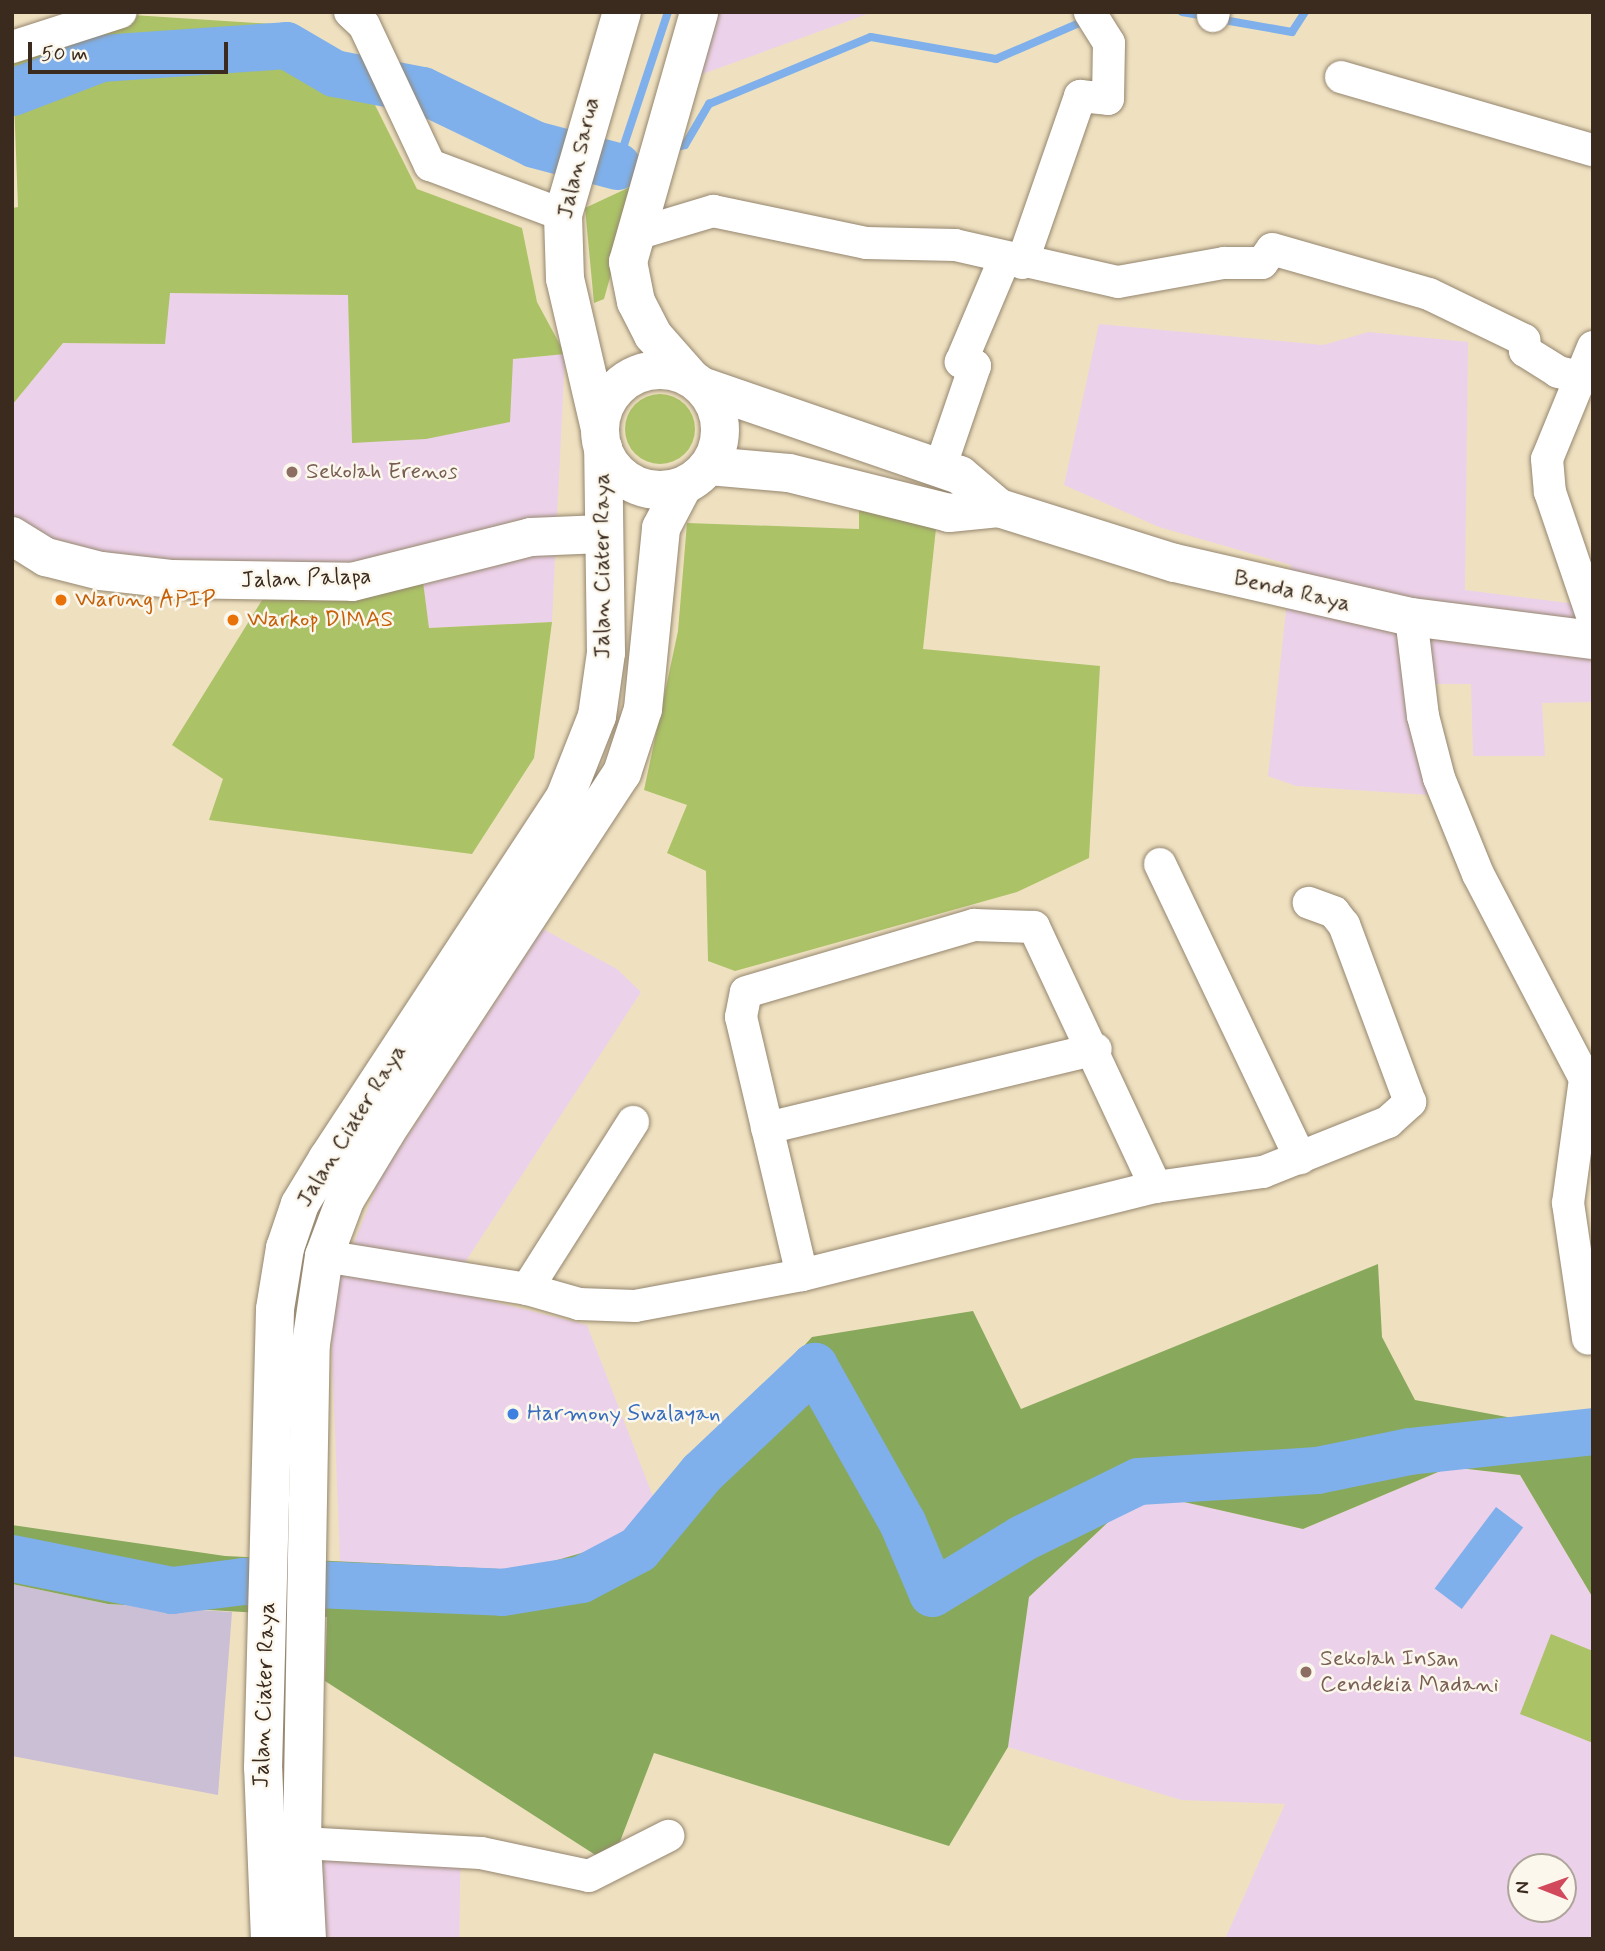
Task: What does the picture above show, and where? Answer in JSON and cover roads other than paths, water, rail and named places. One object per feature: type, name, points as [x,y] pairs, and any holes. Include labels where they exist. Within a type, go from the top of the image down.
[{"type":"main road","name":"Jalan Sarua","points":[[601,438],[565,279],[564,206],[585,122],[622,12]]},
{"type":"main road","points":[[697,382],[657,369],[625,380],[604,409],[601,438],[612,466],[638,486],[696,476],[720,417],[697,382],[653,335],[636,302],[628,262],[646,187],[699,12]]},
{"type":"main road","name":"Benda Raya","points":[[697,382],[960,475],[999,508]]},
{"type":"main road","name":"Jalan Ciater Raya","points":[[307,1939],[302,1843],[305,1633],[289,1538],[275,1309],[285,1248],[300,1204],[328,1158],[565,797],[597,716],[604,665],[601,438]]},
{"type":"main road","name":"Benda Raya","points":[[696,476],[779,471],[948,513],[999,508],[1268,590],[1411,617],[1593,640]]},
{"type":"main road","name":"Jalan Ciater Raya","points":[[270,1939],[263,1825],[267,1626],[289,1538],[324,1256],[345,1200],[386,1132],[622,773],[643,709],[661,528],[696,476]]},
{"type":"main road","name":"Jalan Palapa","points":[[12,536],[46,557],[101,571],[304,583],[352,582],[421,569],[531,537],[661,528]]},
{"type":"street","points":[[12,47],[60,21],[121,12]]},
{"type":"street","points":[[350,12],[378,56],[430,165],[564,206]]},
{"type":"street","points":[[940,468],[975,366],[961,362],[1014,261],[1080,96],[1108,99],[1109,43],[1091,18]]},
{"type":"street","points":[[1342,77],[1593,150]]},
{"type":"street","points":[[633,235],[713,211],[866,243],[945,244],[1118,282],[1224,263],[1262,263],[1272,249],[1429,294],[1524,340],[1525,351],[1558,372],[1579,377]]},
{"type":"street","points":[[1593,347],[1547,459],[1550,492],[1593,618]]},
{"type":"street","points":[[1411,617],[1423,716],[1439,778],[1478,874],[1586,1079],[1568,1203],[1588,1339]]},
{"type":"street","points":[[1160,864],[1300,1158]]},
{"type":"street","points":[[324,1256],[527,1289],[579,1304],[635,1306],[802,1275],[1156,1187],[1263,1172],[1388,1122],[1410,1102],[1344,925],[1334,912],[1309,904]]},
{"type":"street","points":[[802,1275],[741,1017],[746,992],[974,925],[1034,927],[1096,1049],[1156,1187]]},
{"type":"street","points":[[767,1128],[1096,1049]]},
{"type":"street","points":[[527,1289],[633,1122]]},
{"type":"street","points":[[302,1843],[469,1852],[589,1876],[668,1836]]},
{"type":"water","points":[[1496,1507],[1523,1527],[1462,1609],[1435,1588]]},
{"type":"waterway","points":[[617,166],[668,12]]},
{"type":"waterway","points":[[1182,12],[1205,16]]},
{"type":"waterway","points":[[1218,19],[1292,32],[1305,12]]},
{"type":"waterway","points":[[674,148],[685,145],[709,104],[871,37],[996,59],[1086,20]]},
{"type":"waterway","points":[[12,92],[101,58],[286,45],[334,73],[422,90],[534,144],[617,166]]},
{"type":"waterway","points":[[617,166],[645,157]]},
{"type":"waterway","points":[[12,1558],[172,1590],[243,1581],[502,1592],[581,1579],[638,1549],[701,1473],[814,1366],[902,1522],[932,1593],[1022,1538],[1138,1481],[1317,1470],[1409,1451],[1593,1431]]},
{"type":"place","name":"Sekolah Erenos","points":[[292,472]]},
{"type":"place","name":"Warung APIP","points":[[61,600]]},
{"type":"place","name":"Warkop DIMAS","points":[[233,620]]},
{"type":"place","name":"Harmony Swalayan","points":[[513,1414]]},
{"type":"place","name":"Sekolah Insan Cendekia Madani","points":[[1306,1672]]}]
